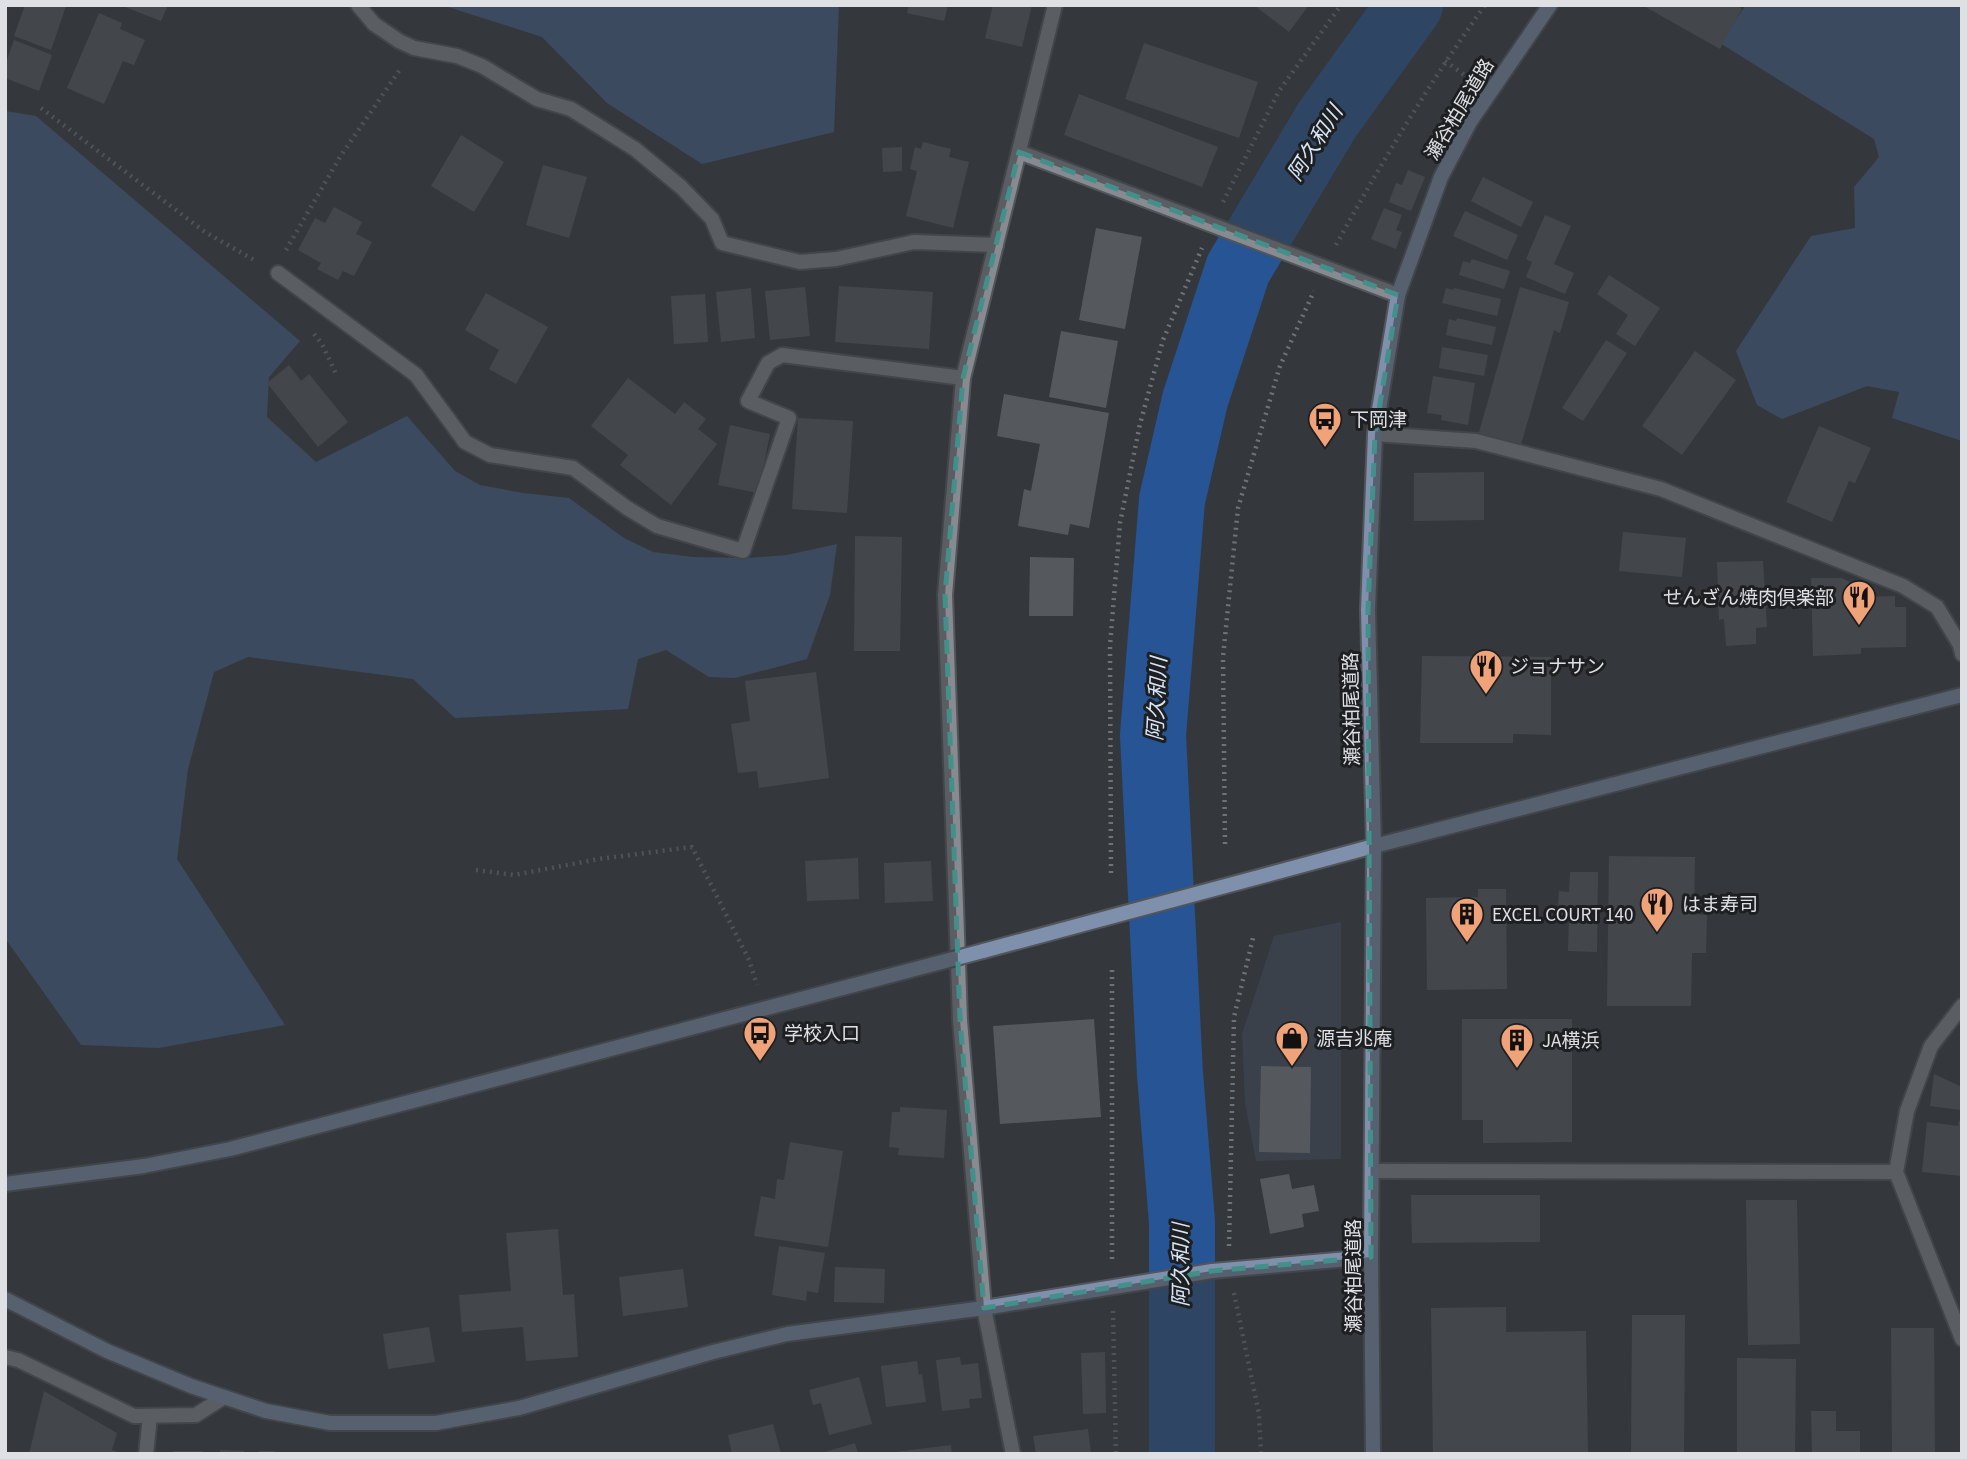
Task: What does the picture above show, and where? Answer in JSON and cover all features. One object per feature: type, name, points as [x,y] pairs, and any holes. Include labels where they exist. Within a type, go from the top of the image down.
[{"type":"street","points":[[358,5],[374,24],[399,41],[414,48],[457,56],[482,66],[537,99],[571,109],[635,149],[681,187],[712,219],[722,243],[800,262],[836,259],[914,242],[996,245]]},
{"type":"street","points":[[1013,1454],[984,1308],[960,1020],[944,595],[963,378],[1055,5]]},
{"type":"street","name":"瀬谷柏尾道路","points":[[1373,1454],[1371,1256],[1374,846],[1368,610],[1375,434],[1398,295],[1441,177],[1470,122],[1550,5]]},
{"type":"street","points":[[1019,152],[1398,295]]},
{"type":"street","points":[[278,273],[416,375],[465,442],[490,455],[573,468],[627,508],[657,526],[743,551],[789,418],[748,401],[768,363],[782,355],[963,378]]},
{"type":"street","points":[[1375,434],[1476,441],[1661,489],[1903,586],[1937,607],[1960,645],[1962,654]]},
{"type":"street","points":[[5,1184],[144,1166],[230,1149],[1213,891],[1374,846],[1962,695]]},
{"type":"street","points":[[1962,1006],[1931,1046],[1908,1111],[1896,1172],[1962,1339]]},
{"type":"street","points":[[1373,1171],[1896,1172]]},
{"type":"street","points":[[5,1299],[107,1351],[266,1412],[330,1423],[436,1423],[519,1408],[788,1334],[984,1308],[1212,1270],[1371,1256]]},
{"type":"street","points":[[5,1357],[18,1360],[134,1416],[196,1415],[224,1397]]},
{"type":"street","points":[[146,1454],[150,1416]]},
{"type":"path","points":[[1111,873],[1110,646],[1120,523],[1140,424],[1163,340],[1211,225],[1279,91],[1341,5]]},
{"type":"path","points":[[1225,844],[1223,657],[1238,508],[1280,366],[1325,266],[1380,163],[1445,61],[1485,5]]},
{"type":"path","points":[[41,108],[205,232],[278,273],[285,251],[340,157],[414,48]]},
{"type":"path","points":[[307,324],[322,344],[337,376]]},
{"type":"path","points":[[477,870],[514,875],[599,859],[692,847],[749,960],[765,1009]]},
{"type":"path","points":[[1254,934],[1234,1017],[1229,1269],[1259,1414],[1261,1454]]},
{"type":"path","points":[[1112,970],[1112,1287],[1116,1454]]},
{"type":"highlighted area","points":[[1019,152],[1398,295],[1375,434],[1368,610],[1371,1257],[1212,1271],[984,1308],[960,1020],[945,595],[963,378]]},
{"type":"shaded area","points":[[442,5],[839,5],[834,132],[702,164],[607,103],[542,37]]},
{"type":"shaded area","points":[[1746,5],[1962,5],[1962,441],[1892,418],[1899,392],[1867,386],[1782,419],[1757,405],[1736,351],[1811,236],[1855,228],[1854,187],[1879,157],[1874,139],[1720,43]]},
{"type":"shaded area","points":[[5,111],[36,116],[300,341],[269,377],[267,417],[316,462],[407,416],[455,471],[480,485],[569,498],[624,538],[653,552],[693,557],[748,558],[787,555],[837,544],[830,595],[807,659],[735,678],[709,677],[666,650],[638,659],[628,709],[455,718],[413,679],[248,657],[214,672],[188,769],[177,859],[285,1025],[159,1048],[81,1045],[5,938]]},
{"type":"shaded area","name":"源吉兆庵","points":[[1341,922],[1341,1159],[1256,1161],[1245,1103],[1242,1034],[1274,936]]},
{"type":"building","points":[[25,5],[66,6],[51,50],[14,36]]},
{"type":"building","points":[[120,5],[168,5],[161,21]]},
{"type":"building","points":[[909,5],[948,5],[944,21],[907,13]]},
{"type":"building","points":[[993,5],[1032,5],[1022,47],[985,38]]},
{"type":"building","points":[[1254,5],[1309,5],[1289,32]]},
{"type":"building","points":[[1642,5],[1736,5],[1742,9],[1720,49]]},
{"type":"building","points":[[99,13],[122,23],[120,29],[145,40],[134,65],[123,61],[104,104],[67,88]]},
{"type":"building","points":[[14,40],[52,55],[39,91],[5,78],[5,66]]},
{"type":"building","points":[[1144,43],[1258,82],[1239,138],[1125,99]]},
{"type":"building","points":[[1079,94],[1218,147],[1202,187],[1064,135]]},
{"type":"building","points":[[461,135],[504,162],[474,212],[431,186]]},
{"type":"building","points":[[923,142],[951,149],[949,157],[969,162],[953,228],[906,216],[917,171],[910,169],[915,147],[921,149]]},
{"type":"building","points":[[902,147],[902,171],[883,172],[882,148]]},
{"type":"building","points":[[543,165],[587,177],[569,238],[526,225]]},
{"type":"building","points":[[1408,170],[1425,177],[1411,211],[1389,202],[1396,183],[1402,185]]},
{"type":"building","points":[[1483,177],[1533,202],[1521,227],[1471,201]]},
{"type":"building","points":[[334,207],[362,222],[356,234],[372,242],[354,276],[343,271],[338,280],[317,269],[321,263],[298,250],[315,218],[325,223]]},
{"type":"building","points":[[1384,208],[1402,215],[1396,230],[1402,232],[1396,249],[1371,239]]},
{"type":"building","points":[[1465,211],[1518,235],[1507,260],[1453,236]]},
{"type":"building","points":[[1545,215],[1571,226],[1554,264],[1574,273],[1565,294],[1526,277],[1532,262],[1526,259]]},
{"type":"building","points":[[1096,228],[1142,237],[1125,329],[1079,320]]},
{"type":"building","points":[[1472,259],[1510,271],[1504,289],[1459,275],[1463,261],[1470,263]]},
{"type":"building","points":[[1609,275],[1660,308],[1635,346],[1616,334],[1628,315],[1597,294]]},
{"type":"building","points":[[839,286],[933,292],[929,349],[835,342]]},
{"type":"building","points":[[805,287],[810,336],[770,340],[765,291]]},
{"type":"building","points":[[1520,287],[1569,302],[1560,333],[1554,330],[1520,448],[1478,436]]},
{"type":"building","points":[[751,288],[755,338],[721,342],[716,292]]},
{"type":"building","points":[[1446,288],[1501,299],[1497,316],[1442,303]]},
{"type":"building","points":[[486,293],[548,327],[516,384],[489,369],[499,350],[465,330]]},
{"type":"building","points":[[705,294],[708,342],[674,344],[671,296]]},
{"type":"building","points":[[1457,318],[1496,327],[1492,345],[1446,335],[1449,319],[1456,321]]},
{"type":"building","points":[[1061,331],[1118,341],[1106,408],[1049,397]]},
{"type":"building","points":[[1606,340],[1627,353],[1583,421],[1562,408]]},
{"type":"building","points":[[1442,347],[1488,355],[1484,376],[1439,368]]},
{"type":"building","points":[[1695,351],[1736,380],[1682,455],[1642,426]]},
{"type":"building","points":[[289,365],[301,381],[309,374],[348,422],[318,447],[267,383]]},
{"type":"building","points":[[1433,376],[1475,383],[1468,425],[1441,420],[1442,415],[1427,413]]},
{"type":"building","points":[[628,378],[675,414],[684,402],[706,419],[698,429],[717,444],[671,505],[620,465],[628,455],[591,426]]},
{"type":"building","points":[[1004,394],[1109,413],[1089,528],[1070,524],[1068,535],[1018,526],[1024,489],[1031,491],[1040,444],[997,436]]},
{"type":"building","points":[[798,418],[853,421],[847,513],[792,509]]},
{"type":"building","points":[[730,425],[770,434],[758,493],[718,485]]},
{"type":"building","points":[[1819,426],[1871,448],[1855,483],[1849,481],[1832,522],[1786,502]]},
{"type":"building","points":[[1484,472],[1484,520],[1414,521],[1414,473]]},
{"type":"building","points":[[1623,532],[1686,538],[1682,577],[1619,571]]},
{"type":"building","points":[[855,536],[902,537],[900,651],[854,651]]},
{"type":"building","points":[[1030,557],[1074,558],[1073,616],[1029,616]]},
{"type":"building","points":[[1763,561],[1767,627],[1756,628],[1756,644],[1726,646],[1724,619],[1719,620],[1717,562]]},
{"type":"building","name":"せんざん焼肉倶楽部","points":[[1811,578],[1842,578],[1861,588],[1861,597],[1895,596],[1895,607],[1906,607],[1906,647],[1861,648],[1861,654],[1813,656]]},
{"type":"building","name":"ジョナサン","points":[[1422,656],[1551,657],[1551,735],[1513,734],[1513,743],[1420,743]]},
{"type":"building","points":[[816,672],[829,778],[759,788],[757,771],[738,773],[731,724],[750,721],[745,681]]},
{"type":"building","name":"はま寿司","points":[[1609,856],[1695,857],[1694,914],[1707,915],[1706,953],[1692,953],[1691,1006],[1607,1006]]},
{"type":"building","points":[[858,858],[859,899],[807,901],[805,861]]},
{"type":"building","points":[[931,861],[933,901],[885,903],[884,863]]},
{"type":"building","points":[[1570,872],[1598,872],[1597,952],[1568,951],[1569,914],[1557,915],[1559,891],[1569,892]]},
{"type":"building","name":"EXCEL COURT 140","points":[[1478,889],[1506,889],[1507,989],[1427,990],[1426,898],[1478,897]]},
{"type":"building","points":[[1094,1019],[1101,1117],[1000,1124],[993,1026]]},
{"type":"building","name":"JA横浜","points":[[1462,1019],[1572,1019],[1572,1142],[1483,1143],[1483,1120],[1462,1120]]},
{"type":"building","points":[[1261,1066],[1311,1067],[1310,1153],[1259,1152]]},
{"type":"building","points":[[1934,1074],[1962,1087],[1961,1110],[1930,1106]]},
{"type":"building","points":[[900,1107],[947,1110],[944,1158],[898,1155],[899,1148],[889,1147],[892,1112],[900,1112]]},
{"type":"building","points":[[1959,1121],[1962,1121],[1962,1176],[1922,1172],[1927,1122],[1958,1126]]},
{"type":"building","points":[[790,1142],[843,1151],[828,1247],[754,1236],[761,1196],[775,1199],[777,1179],[784,1180]]},
{"type":"building","points":[[1289,1174],[1292,1189],[1314,1185],[1319,1211],[1302,1214],[1304,1227],[1270,1234],[1260,1179]]},
{"type":"building","points":[[1411,1195],[1540,1195],[1540,1242],[1412,1243]]},
{"type":"building","points":[[1746,1200],[1797,1200],[1800,1344],[1748,1345]]},
{"type":"building","points":[[558,1229],[563,1295],[574,1294],[578,1357],[526,1361],[523,1327],[462,1332],[459,1295],[511,1291],[506,1233]]},
{"type":"building","points":[[779,1246],[825,1253],[818,1293],[807,1291],[806,1301],[772,1295]]},
{"type":"building","points":[[835,1267],[885,1269],[884,1303],[834,1302]]},
{"type":"building","points":[[683,1269],[688,1307],[623,1316],[619,1277]]},
{"type":"building","points":[[1506,1307],[1506,1332],[1586,1331],[1588,1454],[1433,1454],[1431,1308]]},
{"type":"building","points":[[1632,1315],[1685,1315],[1684,1454],[1631,1454]]},
{"type":"building","points":[[429,1327],[435,1362],[388,1369],[383,1334]]},
{"type":"building","points":[[1891,1328],[1934,1328],[1935,1454],[1892,1454]]},
{"type":"building","points":[[1105,1352],[1106,1413],[1083,1414],[1081,1353]]},
{"type":"building","points":[[960,1357],[961,1365],[978,1363],[982,1398],[969,1399],[970,1408],[942,1411],[936,1360]]},
{"type":"building","points":[[1737,1358],[1796,1359],[1795,1454],[1737,1454]]},
{"type":"building","points":[[917,1361],[926,1402],[886,1407],[881,1366]]},
{"type":"building","points":[[859,1377],[872,1424],[829,1435],[821,1403],[813,1405],[809,1390]]},
{"type":"building","points":[[44,1391],[117,1433],[112,1450],[122,1454],[29,1454]]},
{"type":"building","points":[[1811,1411],[1836,1411],[1836,1431],[1860,1431],[1860,1454],[1812,1454]]},
{"type":"building","points":[[773,1424],[781,1454],[732,1454],[728,1435]]},
{"type":"building","points":[[1088,1429],[1091,1454],[1036,1454],[1033,1436]]},
{"type":"building","points":[[855,1443],[858,1454],[822,1454],[822,1453]]},
{"type":"building","points":[[951,1445],[952,1454],[895,1454],[895,1452]]},
{"type":"building","points":[[220,1450],[244,1451],[244,1454],[220,1454]]},
{"type":"building","points":[[173,1451],[203,1451],[203,1454],[173,1454]]},
{"type":"building","points":[[259,1451],[275,1451],[275,1454],[259,1454]]},
{"type":"waterway","name":"阿久和川","points":[[1182,1454],[1182,1222],[1170,1074],[1153,735],[1172,500],[1195,400],[1238,269],[1327,120],[1410,5]]},
{"type":"place","name":"下岡津","points":[[1325,449]]},
{"type":"place","name":"せんざん焼肉倶楽部","points":[[1859,627]]},
{"type":"place","name":"ジョナサン","points":[[1486,696]]},
{"type":"place","name":"はま寿司","points":[[1657,934]]},
{"type":"place","name":"EXCEL COURT 140","points":[[1467,944]]},
{"type":"place","name":"学校入口","points":[[760,1063]]},
{"type":"place","name":"源吉兆庵","points":[[1292,1068]]},
{"type":"place","name":"JA横浜","points":[[1517,1070]]}]
